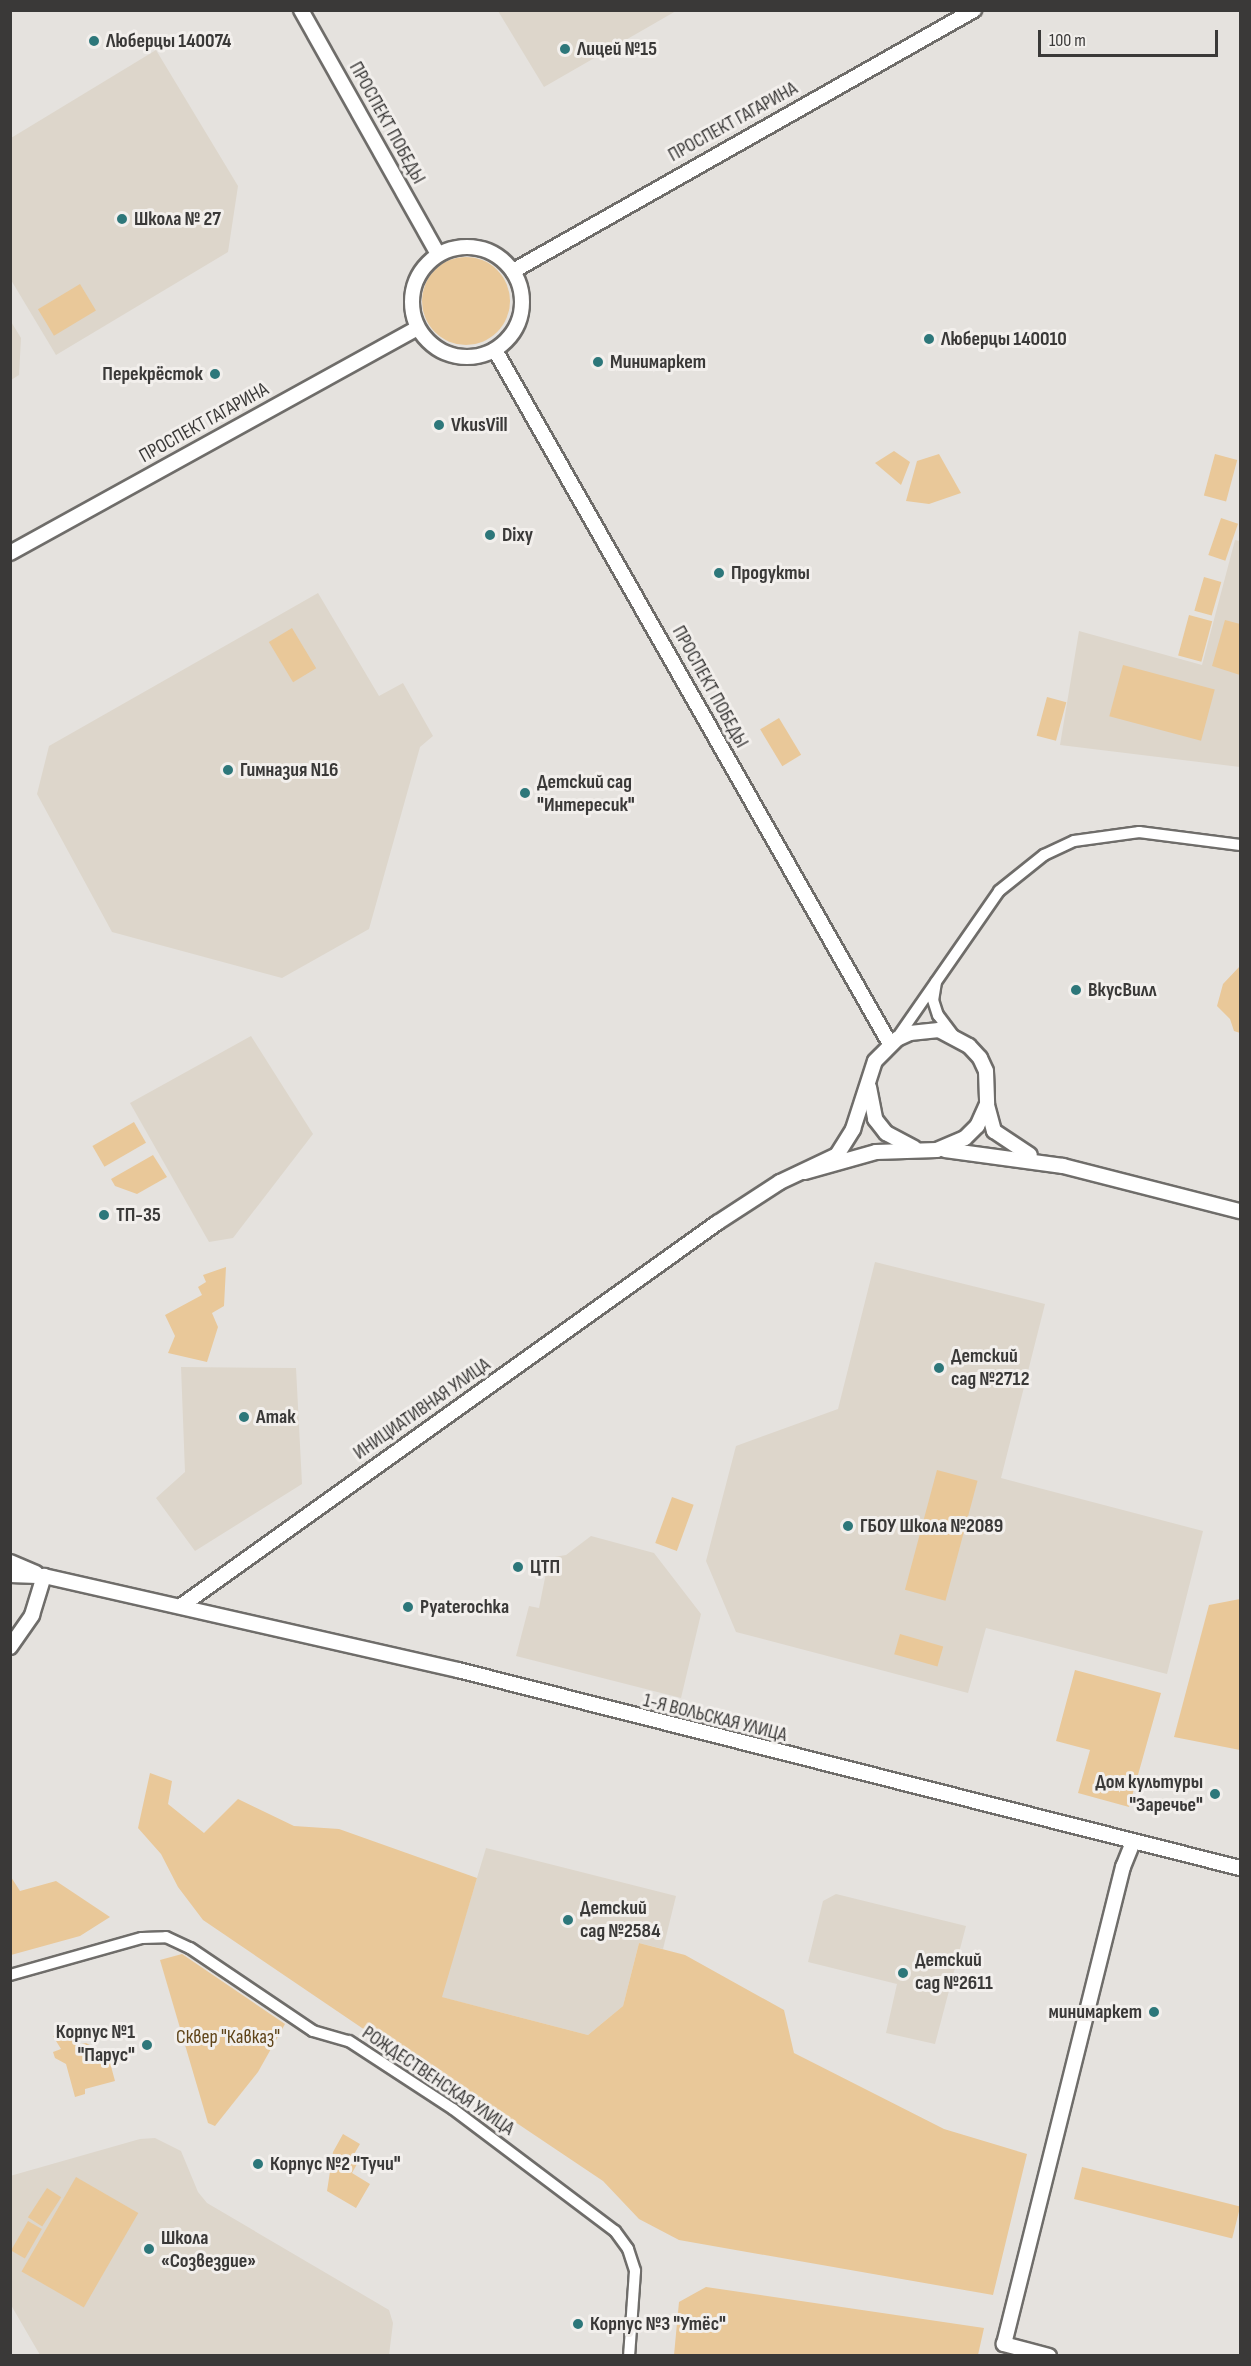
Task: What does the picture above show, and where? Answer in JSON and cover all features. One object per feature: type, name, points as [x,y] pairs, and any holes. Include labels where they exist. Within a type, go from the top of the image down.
[{"type":"street","name":"ПРОСПЕКТ ПОБЕДЫ","points":[[301,10],[438,255]]},
{"type":"street","name":"ПРОСПЕКТ ГАГАРИНА","points":[[513,271],[974,10]]},
{"type":"street","points":[[470,247],[487,250],[513,271],[522,296],[519,323],[495,350],[474,358],[451,356],[431,345],[417,328],[412,304],[416,279],[438,255],[470,247]]},
{"type":"street","name":"ПРОСПЕКТ ГАГАРИНА","points":[[10,553],[417,328]]},
{"type":"street","name":"ПРОСПЕКТ ПОБЕДЫ","points":[[495,350],[893,1041]]},
{"type":"street","points":[[893,1041],[999,891],[1044,855],[1074,841],[1139,832],[1240,845]]},
{"type":"street","points":[[936,978],[933,1000],[938,1015],[954,1036],[980,1059],[989,1089],[987,1104],[989,1121],[1002,1138],[1024,1152],[1063,1167]]},
{"type":"street","points":[[893,1041],[926,1030],[954,1036]]},
{"type":"street","name":"ИНИЦИАТИВНАЯ УЛИЦА","points":[[181,1606],[717,1223],[780,1182],[825,1163],[844,1147],[870,1074],[893,1041]]},
{"type":"street","name":"ИНИЦИАТИВНАЯ УЛИЦА","points":[[870,1074],[870,1102],[876,1119],[900,1143],[919,1150]]},
{"type":"street","name":"ИНИЦИАТИВНАЯ УЛИЦА","points":[[805,1172],[864,1154],[937,1150],[965,1138],[977,1126],[987,1104]]},
{"type":"street","points":[[937,1150],[984,1153],[1063,1167],[1240,1210]]},
{"type":"street","points":[[10,1562],[44,1576],[181,1606]]},
{"type":"street","points":[[10,1575],[44,1576]]},
{"type":"street","points":[[10,1647],[32,1615],[44,1576]]},
{"type":"street","name":"1-Я ВОЛЬСКАЯ УЛИЦА","points":[[181,1606],[458,1670],[1240,1868]]},
{"type":"street","points":[[1049,2355],[1003,2350],[1123,1867],[1133,1842]]},
{"type":"street","name":"РОЖДЕСТВЕНСКАЯ УЛИЦА","points":[[10,1975],[142,1938],[166,1937],[190,1948],[313,2031],[349,2041],[453,2109],[615,2231],[628,2249],[635,2271],[629,2355]]},
{"type":"shaded area","name":"Лицей №15","points":[[498,11],[676,11],[544,87]]},
{"type":"shaded area","name":"Школа № 27","points":[[156,50],[238,186],[228,252],[56,355],[11,280],[11,138]]},
{"type":"shaded area","points":[[10,320],[21,338],[19,375],[11,380]]},
{"type":"shaded area","points":[[1235,540],[1240,541],[1240,767],[1060,745],[1079,631],[1202,665]]},
{"type":"shaded area","name":"Гимназия N16","points":[[318,593],[379,696],[403,683],[433,736],[420,747],[369,929],[282,978],[112,932],[37,794],[49,746]]},
{"type":"shaded area","points":[[251,1036],[313,1134],[233,1238],[209,1242],[130,1103]]},
{"type":"shaded area","points":[[875,1262],[1045,1304],[1001,1478],[1203,1531],[1167,1674],[986,1628],[968,1693],[736,1632],[706,1561],[736,1446],[838,1409]]},
{"type":"shaded area","points":[[181,1367],[296,1368],[302,1484],[195,1551],[156,1498],[185,1472]]},
{"type":"shaded area","points":[[591,1536],[654,1553],[701,1614],[681,1698],[516,1656],[529,1606],[539,1608],[549,1558],[566,1555]]},
{"type":"shaded area","name":"Детский сад №2584","points":[[486,1848],[676,1896],[663,1949],[639,1943],[623,2006],[588,2035],[441,1997]]},
{"type":"shaded area","name":"Детский сад №2611","points":[[836,1894],[966,1926],[935,2044],[886,2033],[897,1984],[808,1962],[823,1901]]},
{"type":"shaded area","name":"Школа «Созвездие»","points":[[155,2138],[181,2151],[198,2192],[207,2203],[389,2310],[393,2323],[389,2355],[40,2355],[11,2305],[10,2176],[140,2139]]},
{"type":"green space","points":[[466,257],[491,264],[503,276],[510,301],[503,326],[491,338],[466,345],[441,338],[429,326],[422,301],[429,276],[441,264]]},
{"type":"green space","points":[[80,284],[96,311],[54,336],[38,309]]},
{"type":"green space","points":[[894,451],[910,462],[901,485],[875,463]]},
{"type":"green space","points":[[939,454],[961,493],[929,504],[906,501],[917,461]]},
{"type":"green space","points":[[1215,454],[1237,460],[1226,501],[1204,496]]},
{"type":"green space","points":[[1221,518],[1238,524],[1225,561],[1208,555]]},
{"type":"green space","points":[[1204,577],[1221,582],[1212,616],[1194,611]]},
{"type":"green space","points":[[1189,615],[1212,621],[1201,662],[1178,656]]},
{"type":"green space","points":[[1225,620],[1240,624],[1240,675],[1212,666]]},
{"type":"green space","points":[[292,628],[316,668],[293,682],[269,642]]},
{"type":"green space","points":[[1123,665],[1215,690],[1201,741],[1109,716]]},
{"type":"green space","points":[[1047,697],[1066,702],[1056,741],[1037,736]]},
{"type":"green space","points":[[779,718],[801,755],[782,766],[760,729]]},
{"type":"green space","points":[[1240,966],[1240,1033],[1234,1031],[1230,1019],[1217,1006],[1223,984]]},
{"type":"green space","points":[[134,1122],[146,1143],[104,1167],[92,1146]]},
{"type":"green space","points":[[153,1155],[167,1177],[137,1194],[115,1186],[111,1179]]},
{"type":"green space","points":[[226,1267],[224,1306],[212,1313],[218,1327],[207,1362],[168,1353],[175,1336],[165,1315],[202,1295],[198,1287],[206,1282],[203,1275]]},
{"type":"green space","points":[[937,1470],[978,1481],[945,1601],[905,1590]]},
{"type":"green space","points":[[672,1497],[694,1505],[677,1551],[655,1543]]},
{"type":"green space","points":[[1240,1599],[1240,1750],[1174,1737],[1209,1605]]},
{"type":"green space","points":[[900,1634],[943,1646],[937,1667],[894,1654]]},
{"type":"green space","points":[[1075,1670],[1161,1693],[1129,1807],[1078,1793],[1090,1750],[1056,1741]]},
{"type":"green space","points":[[150,1773],[172,1781],[168,1804],[204,1833],[238,1799],[294,1826],[339,1829],[477,1878],[442,1997],[588,2035],[623,2006],[639,1943],[685,1955],[784,2010],[794,2053],[944,2129],[1027,2154],[993,2295],[679,2240],[639,2219],[603,2181],[414,2054],[362,2028],[203,1920],[178,1887],[161,1854],[138,1828]]},
{"type":"green space","points":[[11,1877],[20,1891],[56,1881],[110,1917],[80,1936],[11,1955]]},
{"type":"green space","name":"Сквер \"Кавказ\"","points":[[182,1954],[285,2024],[258,2072],[215,2126],[208,2123],[160,1960]]},
{"type":"green space","points":[[69,2031],[77,2045],[86,2043],[108,2055],[115,2081],[85,2089],[85,2094],[75,2097],[66,2064],[55,2058],[53,2052],[61,2049],[53,2036]]},
{"type":"green space","points":[[343,2134],[360,2144],[353,2156],[357,2164],[352,2173],[370,2184],[356,2208],[327,2191],[333,2152]]},
{"type":"green space","points":[[1082,2167],[1240,2206],[1232,2238],[1074,2199]]},
{"type":"green space","points":[[76,2177],[138,2213],[84,2307],[22,2271]]},
{"type":"green space","points":[[47,2188],[61,2197],[42,2227],[28,2217]]},
{"type":"green space","points":[[28,2221],[42,2229],[25,2258],[11,2250]]},
{"type":"green space","points":[[706,2287],[984,2328],[978,2355],[674,2355],[679,2302]]},
{"type":"place","name":"Люберцы 140074","points":[[94,41]]},
{"type":"place","name":"Лицей №15","points":[[565,49]]},
{"type":"place","name":"Школа № 27","points":[[122,219]]},
{"type":"place","name":"Люберцы 140010","points":[[929,339]]},
{"type":"place","name":"Минимаркет","points":[[598,362]]},
{"type":"place","name":"Перекрёсток","points":[[215,374]]},
{"type":"place","name":"VkusVill","points":[[439,425]]},
{"type":"place","name":"Dixy","points":[[490,535]]},
{"type":"place","name":"Продукты","points":[[719,573]]},
{"type":"place","name":"Гимназия N16","points":[[228,770]]},
{"type":"place","name":"Детский сад \"Интересик\"","points":[[525,793]]},
{"type":"place","name":"ВкусВилл","points":[[1076,990]]},
{"type":"place","name":"ТП-35","points":[[104,1215]]},
{"type":"place","name":"Детский сад №2712","points":[[939,1368]]},
{"type":"place","name":"Атак","points":[[244,1417]]},
{"type":"place","name":"ГБОУ Школа №2089","points":[[848,1526]]},
{"type":"place","name":"ЦТП","points":[[518,1567]]},
{"type":"place","name":"Pyaterochka","points":[[408,1607]]},
{"type":"place","name":"Дом культуры \"Заречье\"","points":[[1215,1794]]},
{"type":"place","name":"Детский сад №2584","points":[[568,1920]]},
{"type":"place","name":"Детский сад №2611","points":[[903,1973]]},
{"type":"place","name":"минимаркет","points":[[1154,2012]]},
{"type":"place","name":"Корпус №1 \"Парус\"","points":[[147,2045]]},
{"type":"place","name":"Корпус №2 \"Тучи\"","points":[[258,2164]]},
{"type":"place","name":"Школа «Созвездие»","points":[[149,2249]]},
{"type":"place","name":"Корпус №3 \"Утёс\"","points":[[578,2324]]}]
